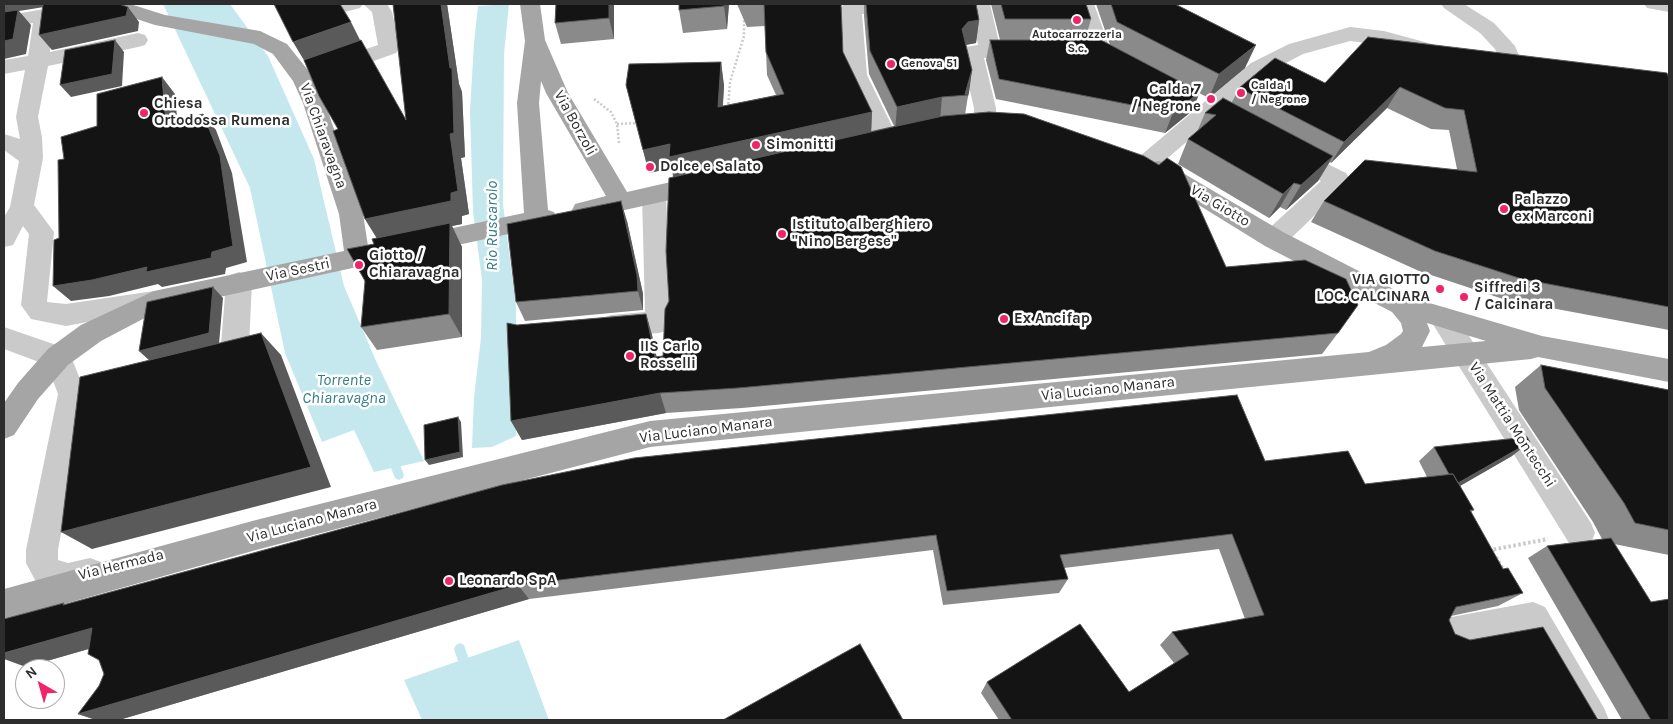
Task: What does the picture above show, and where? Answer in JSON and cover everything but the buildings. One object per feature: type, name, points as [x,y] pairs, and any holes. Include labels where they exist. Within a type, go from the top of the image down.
[{"type":"main road","name":"Via Chiaravagna","points":[[110,4],[162,21],[260,38],[280,49],[302,78],[314,103],[351,214],[353,258]]},
{"type":"main road","name":"Via Borzoli","points":[[530,4],[535,40],[528,103],[537,220]]},
{"type":"main road","name":"Via Borzoli","points":[[535,40],[557,93],[621,202]]},
{"type":"main road","name":"Via Giotto","points":[[1139,159],[1274,239],[1401,304],[1542,347]]},
{"type":"main road","points":[[353,258],[732,177]]},
{"type":"main road","name":"Via Sestri","points":[[154,301],[353,258]]},
{"type":"main road","points":[[4,426],[28,390],[58,357],[92,333],[154,301]]},
{"type":"main road","name":"Via Luciano Manara","points":[[1366,364],[1396,353],[1411,342],[1416,331],[1412,318],[1401,304]]},
{"type":"main road","points":[[1542,347],[1669,371]]},
{"type":"main road","name":"Via Luciano Manara","points":[[4,605],[256,536],[650,434],[1542,347]]},
{"type":"street","points":[[296,18],[353,4]]},
{"type":"street","points":[[373,4],[378,6],[382,12],[394,69]]},
{"type":"street","points":[[886,141],[881,126],[856,75],[851,6],[956,4]]},
{"type":"street","points":[[980,4],[991,51],[985,127]]},
{"type":"street","points":[[1084,4],[1098,54]]},
{"type":"street","points":[[1451,4],[1487,28],[1522,68],[1489,64]]},
{"type":"street","points":[[1654,4],[1669,6]]},
{"type":"street","points":[[4,22],[44,15],[38,61],[27,118],[31,137],[31,158],[22,207],[4,238]]},
{"type":"street","points":[[1139,159],[1209,110],[1259,59],[1350,34],[1384,38],[1448,55]]},
{"type":"street","points":[[4,67],[138,40]]},
{"type":"street","points":[[302,78],[389,48]]},
{"type":"street","points":[[4,134],[27,118]]},
{"type":"street","points":[[4,142],[14,145],[31,158]]},
{"type":"street","points":[[1269,142],[1338,179],[1274,239]]},
{"type":"street","points":[[584,328],[660,322],[654,194]]},
{"type":"street","points":[[22,207],[42,232],[34,306],[40,312],[66,315],[154,301]]},
{"type":"street","points":[[185,367],[223,358],[231,353],[250,280]]},
{"type":"street","name":"Via Mattia Montecchi","points":[[1442,318],[1580,533]]},
{"type":"street","points":[[4,338],[58,357]]},
{"type":"street","name":"Via Hermada","points":[[58,357],[86,391],[42,550],[42,564],[48,571],[55,576],[68,578],[244,534],[256,536]]},
{"type":"street","points":[[1446,634],[1533,618],[1592,720]]},
{"type":"path","points":[[727,112],[730,82],[744,36],[745,12]]},
{"type":"path","points":[[617,124],[647,123]]},
{"type":"path","points":[[1507,576],[1492,550],[1580,533]]},
{"type":"water","name":"Torrente Chiaravagna","points":[[163,4],[230,4],[268,56],[314,159],[344,286],[376,361],[424,461],[374,472],[354,430],[322,442],[285,353],[250,188]]},
{"type":"water","name":"Rio Ruscarolo","points":[[509,4],[504,54],[503,204],[516,307],[516,436],[492,447],[472,448],[474,397],[481,338],[482,280],[473,211],[470,111],[474,43],[478,6]]},
{"type":"water","points":[[519,640],[549,720],[422,720],[404,680]]},
{"type":"waterway","name":"Torrente Chiaravagna","points":[[392,458],[399,475]]},
{"type":"waterway","name":"Torrente Chiaravagna","points":[[460,649],[467,672]]},
{"type":"place","name":"Autocarrozzeria S.c.","points":[[1077,20]]},
{"type":"place","name":"Genova 51","points":[[891,64]]},
{"type":"place","name":"Calda 1 / Negrone","points":[[1241,93]]},
{"type":"place","name":"Calda 7 / Negrone","points":[[1211,99]]},
{"type":"place","name":"Chiesa Ortodossa Rumena","points":[[144,113]]},
{"type":"place","name":"Simonitti","points":[[756,145]]},
{"type":"place","name":"Dolce e Salato","points":[[650,167]]},
{"type":"place","name":"Palazzo ex Marconi","points":[[1504,209]]},
{"type":"place","name":"Istituto alberghiero \"Nino Bergese\"","points":[[782,234]]},
{"type":"place","name":"Giotto / Chiaravagna","points":[[359,265]]},
{"type":"place","name":"VIA GIOTTO LOC. CALCINARA","points":[[1440,289]]},
{"type":"place","name":"Siffredi 3 / Calcinara","points":[[1464,297]]},
{"type":"place","name":"Ex Ancifap","points":[[1004,319]]},
{"type":"place","name":"IIS Carlo Rosselli","points":[[630,356]]},
{"type":"place","name":"Leonardo SpA","points":[[449,581]]}]
